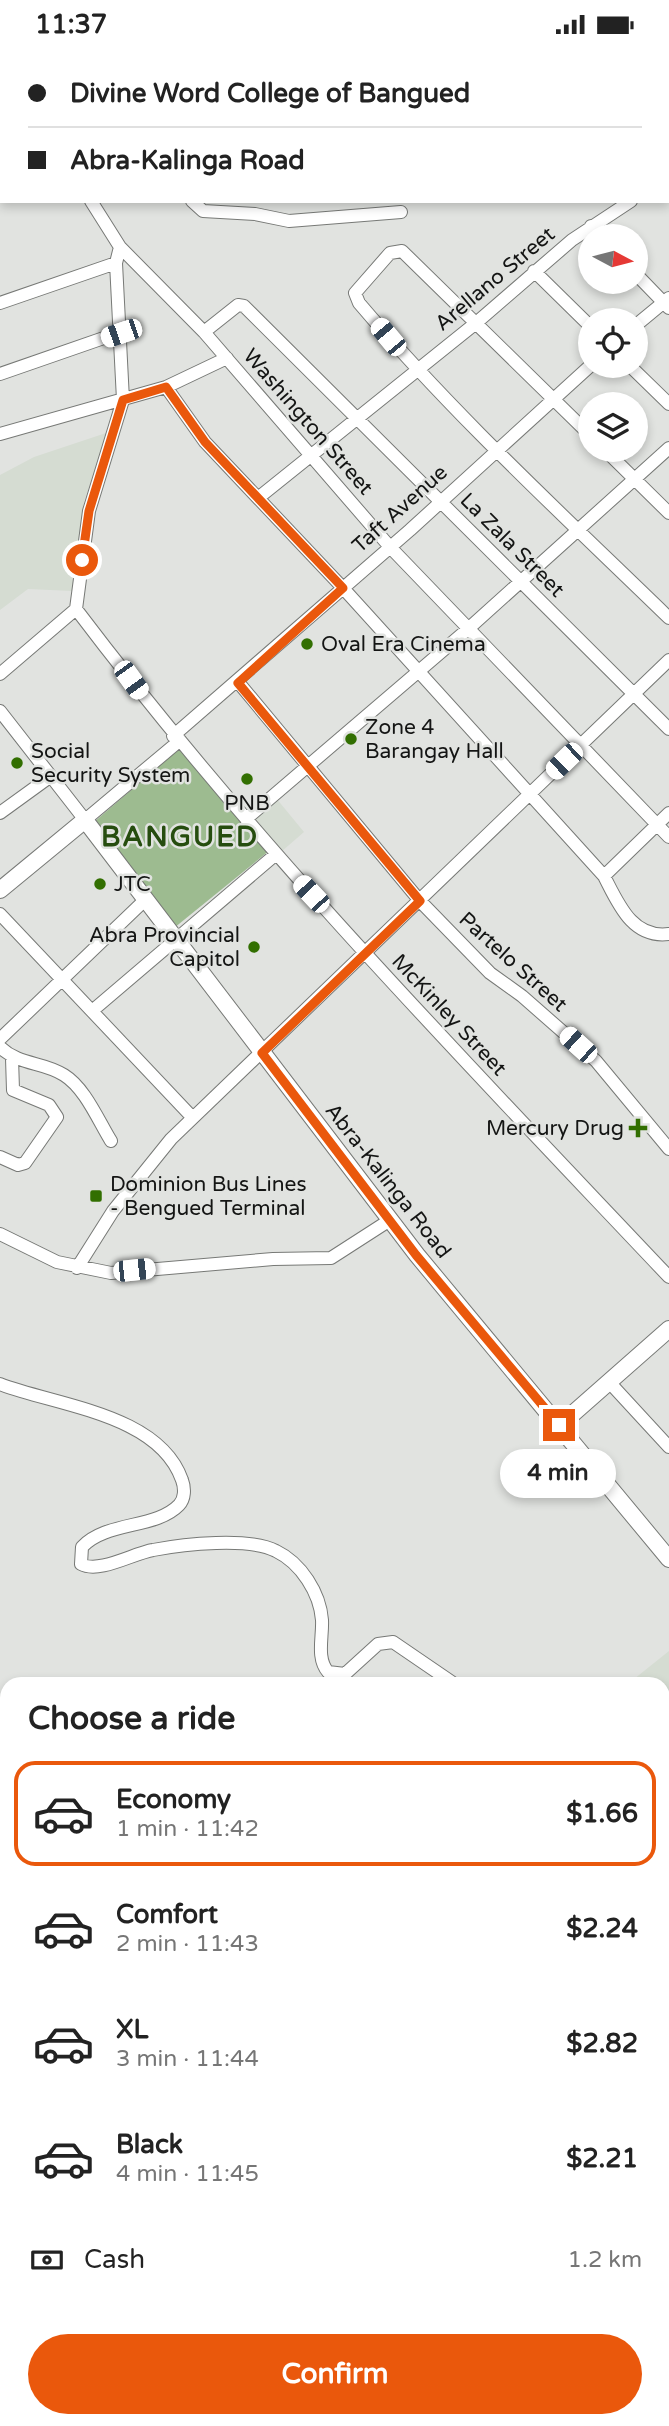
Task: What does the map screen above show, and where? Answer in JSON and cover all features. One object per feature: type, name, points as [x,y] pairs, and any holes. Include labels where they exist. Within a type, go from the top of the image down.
[{"type":"main road","name":"Taft Avenue","points":[[0,890],[85,820]]},
{"type":"main road","name":"Abra-Kalinga Road","points":[[85,820],[390,1220],[669,1559]]},
{"type":"main road","points":[[559,1425],[669,1329]]},
{"type":"street","name":"Washington Street","points":[[92,203],[120,247],[204,332],[390,547],[669,837]]},
{"type":"street","points":[[194,203],[203,211],[255,214],[289,221],[401,212]]},
{"type":"street","name":"Arellano Street","points":[[593,224],[628,203]]},
{"type":"street","name":"Arellano Street","points":[[258,498],[314,456],[578,236]]},
{"type":"street","points":[[0,674],[76,609],[89,511],[123,400],[116,263],[120,247]]},
{"type":"street","points":[[578,423],[398,249],[386,257],[355,293],[359,303],[416,370],[494,451],[669,618]]},
{"type":"street","points":[[0,303],[116,263]]},
{"type":"street","points":[[534,271],[578,314]]},
{"type":"street","points":[[648,285],[667,303],[648,317]]},
{"type":"street","name":"La Zala Street","points":[[204,332],[238,305],[244,306],[669,729]]},
{"type":"street","points":[[0,374],[121,333]]},
{"type":"street","points":[[0,434],[166,387],[227,358]]},
{"type":"street","name":"Taft Avenue","points":[[85,820],[578,377]]},
{"type":"street","points":[[642,378],[669,404]]},
{"type":"street","points":[[166,387],[205,442],[343,588],[604,876],[630,921],[642,930],[669,934]]},
{"type":"street","points":[[246,820],[468,629],[669,448]]},
{"type":"street","points":[[616,462],[669,513]]},
{"type":"street","name":"McKinley Street","points":[[76,609],[176,739],[275,855],[669,1277]]},
{"type":"street","points":[[50,632],[73,623],[94,633]]},
{"type":"street","points":[[77,1268],[113,1211],[192,1117],[262,1053],[669,660]]},
{"type":"street","name":"Partelo Street","points":[[238,683],[420,901],[490,973],[523,996],[596,1061],[669,1149]]},
{"type":"street","points":[[0,711],[85,820]]},
{"type":"street","points":[[0,813],[51,776]]},
{"type":"street","points":[[604,876],[669,813]]},
{"type":"street","points":[[92,1011],[275,855]]},
{"type":"street","points":[[0,1039],[146,899]]},
{"type":"street","points":[[0,914],[192,1117]]},
{"type":"street","points":[[0,1047],[12,1059],[56,1071],[70,1079],[111,1141]]},
{"type":"street","points":[[0,1157],[18,1164],[25,1163],[57,1120],[56,1113],[49,1105],[6,1090],[12,1059]]},
{"type":"street","points":[[0,1234],[40,1255],[77,1268],[111,1273],[273,1259],[331,1258],[390,1220]]},
{"type":"street","points":[[610,1383],[669,1447]]},
{"type":"street","points":[[0,1384],[131,1426],[155,1442],[181,1476],[183,1498],[179,1505],[160,1515],[94,1536],[82,1547],[81,1564],[99,1566],[151,1550],[178,1546],[225,1544],[275,1550],[298,1567],[318,1599],[322,1617],[321,1660],[328,1672],[345,1674],[378,1644],[393,1642],[444,1677]]},
{"type":"shaded area","points":[[109,432],[84,501],[72,591],[28,589],[0,610],[0,475],[34,457]]},
{"type":"shaded area","points":[[276,798],[304,832],[281,852],[252,818]]},
{"type":"shaded area","points":[[669,1651],[669,1677],[636,1677]]},
{"type":"green space","points":[[179,749],[270,850],[174,928],[94,822]]},
{"type":"place","name":"Oval Era Cinema","points":[[307,644]]},
{"type":"place","name":"Zone 4 Barangay Hall","points":[[351,739]]},
{"type":"place","name":"Social Security System","points":[[17,763]]},
{"type":"place","name":"PNB","points":[[247,779]]},
{"type":"place","name":"JTC","points":[[100,884]]},
{"type":"place","name":"Abra Provincial Capitol","points":[[254,947]]},
{"type":"place","name":"Mercury Drug","points":[[638,1128]]},
{"type":"place","name":"Dominion Bus Lines - Bengued Terminal","points":[[96,1196]]},
{"type":"district","name":"BANGUED","points":[[180,837]]},
{"type":"route","points":[[82,560],[89,511],[123,400],[166,387],[205,442],[343,588],[238,683],[420,901],[262,1053],[416,1255],[559,1425]]}]
